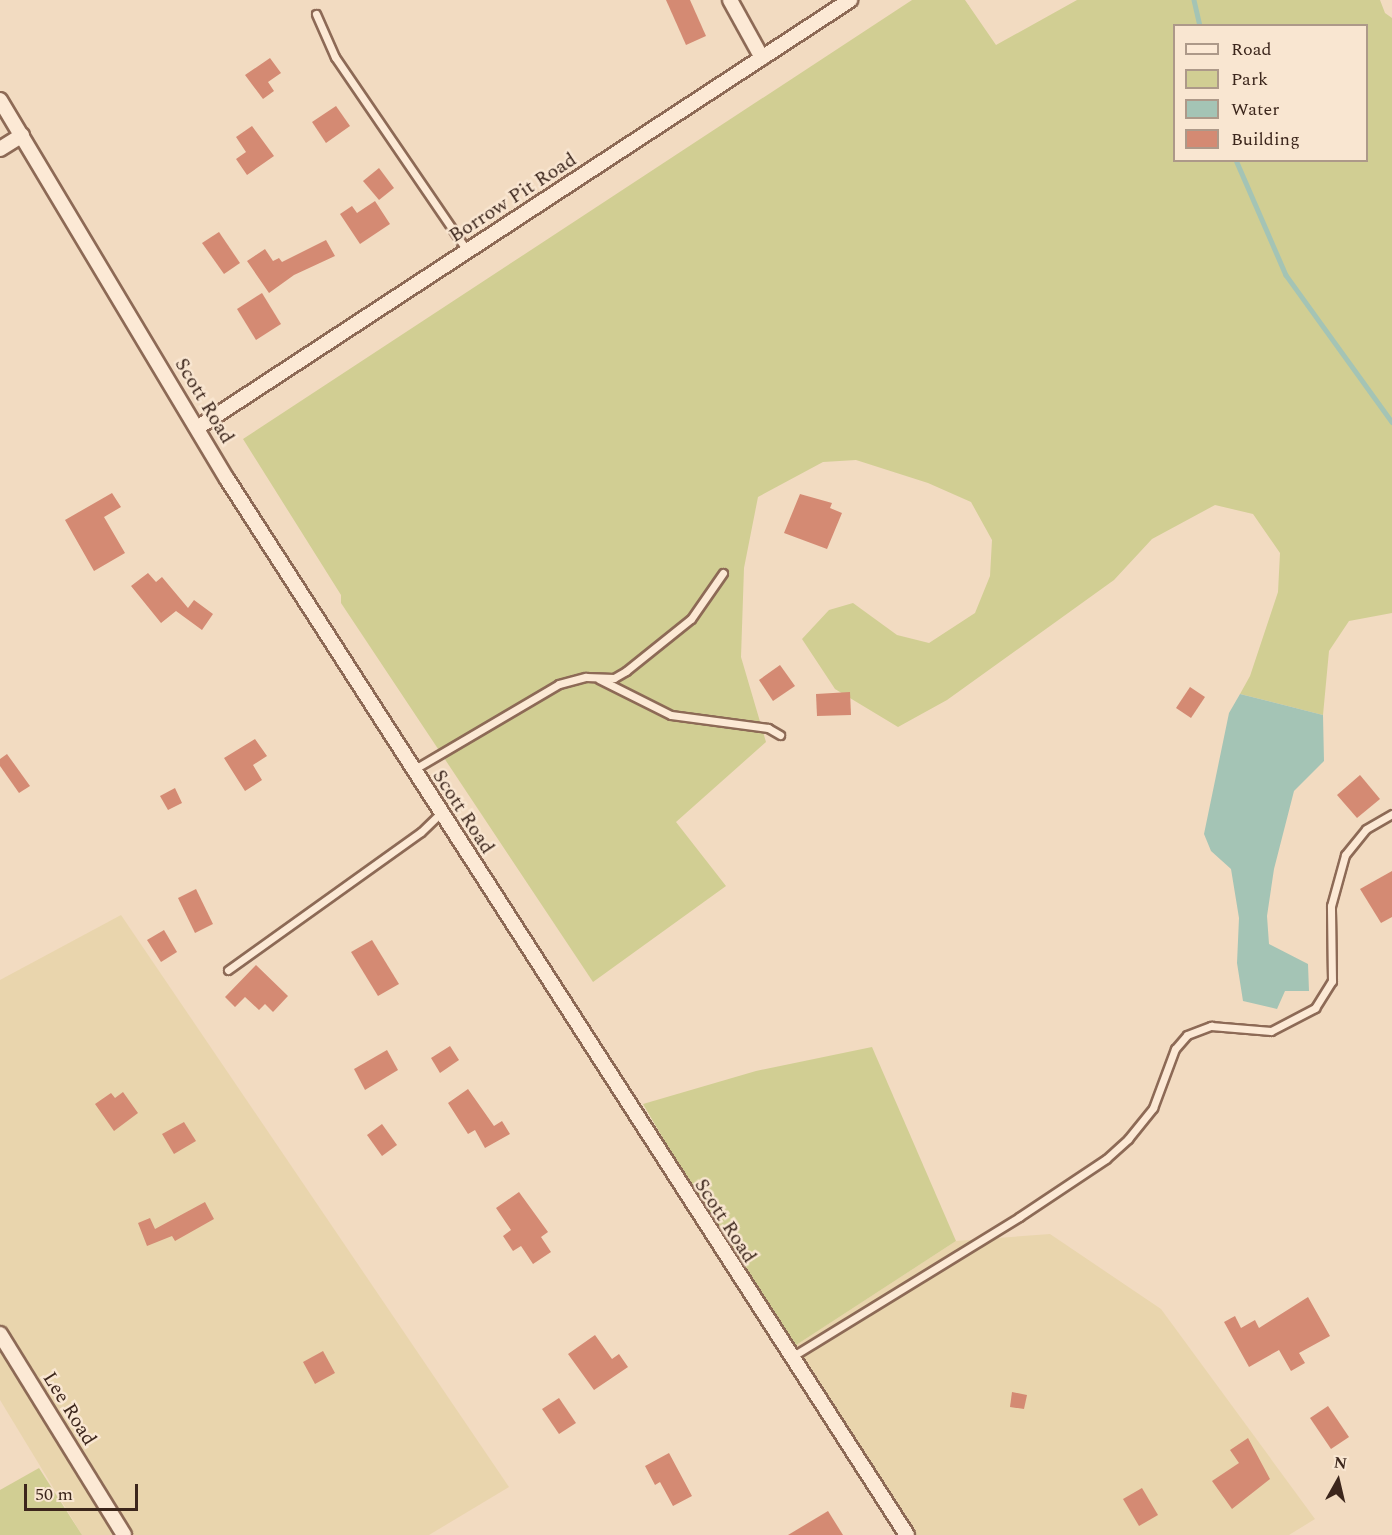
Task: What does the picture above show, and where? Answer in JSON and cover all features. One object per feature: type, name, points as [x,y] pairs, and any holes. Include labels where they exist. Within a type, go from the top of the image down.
[{"type":"street","points":[[730,0],[762,58]]},
{"type":"street","name":"Borrow Pit Road","points":[[197,428],[850,0]]},
{"type":"street","name":"Scott Road","points":[[0,100],[197,428],[413,770],[790,1358],[907,1535]]},
{"type":"street","points":[[0,148],[22,135]]},
{"type":"street","name":"Lee Road","points":[[0,1334],[124,1535]]},
{"type":"lane","points":[[316,14],[335,57],[468,252]]},
{"type":"lane","points":[[413,770],[560,684],[586,677],[614,678],[626,671],[691,619],[723,573]]},
{"type":"lane","points":[[598,678],[671,716],[768,728],[780,735]]},
{"type":"lane","points":[[228,970],[421,832],[441,813]]},
{"type":"lane","points":[[790,1358],[1019,1217],[1106,1159],[1128,1139],[1153,1108],[1175,1049],[1187,1035],[1211,1026],[1271,1031],[1315,1008],[1332,981],[1331,906],[1345,855],[1366,830],[1392,814]]},
{"type":"shaded area","points":[[121,915],[509,1487],[429,1535],[82,1535],[0,1400],[0,980]]},
{"type":"shaded area","points":[[1050,1234],[1161,1309],[1315,1519],[1289,1535],[905,1535],[787,1351],[956,1241]]},
{"type":"green space","points":[[912,0],[965,0],[996,45],[1077,0],[1380,0],[1385,13],[1392,18],[1392,613],[1349,621],[1329,651],[1323,715],[1240,694],[1250,676],[1278,592],[1280,553],[1253,514],[1215,505],[1152,539],[1114,580],[947,700],[898,727],[835,689],[802,639],[829,610],[853,603],[897,635],[929,643],[975,613],[990,576],[992,540],[971,502],[928,483],[856,460],[823,462],[758,497],[744,568],[741,657],[766,742],[676,822],[726,886],[593,982],[341,603],[341,595],[243,439]]},
{"type":"green space","points":[[872,1047],[956,1241],[787,1351],[643,1104],[756,1071]]},
{"type":"green space","points":[[39,1468],[82,1535],[0,1535],[0,1490]]},
{"type":"water","points":[[1240,694],[1323,715],[1324,761],[1294,791],[1274,869],[1267,916],[1269,944],[1308,964],[1309,991],[1285,991],[1277,1009],[1243,1001],[1237,963],[1239,918],[1231,869],[1211,851],[1204,834],[1229,713]]},
{"type":"building","points":[[666,0],[690,0],[706,36],[686,45]]},
{"type":"building","points":[[270,58],[281,73],[268,82],[274,91],[263,99],[245,75]]},
{"type":"building","points":[[336,106],[350,126],[326,143],[312,122]]},
{"type":"building","points":[[252,126],[274,156],[247,175],[236,159],[246,152],[236,137]]},
{"type":"building","points":[[379,168],[394,188],[379,200],[363,181]]},
{"type":"building","points":[[375,201],[390,224],[360,244],[340,214],[352,206],[357,213]]},
{"type":"building","points":[[219,232],[240,263],[224,274],[202,243]]},
{"type":"building","points":[[326,240],[335,256],[294,275],[269,293],[247,261],[265,249],[273,261],[279,258],[282,262]]},
{"type":"building","points":[[262,293],[281,324],[256,340],[237,309]]},
{"type":"building","points":[[112,493],[121,507],[104,517],[125,553],[94,571],[65,520]]},
{"type":"building","points":[[800,494],[832,503],[830,508],[842,513],[827,549],[784,533]]},
{"type":"building","points":[[148,573],[156,582],[162,577],[188,608],[194,600],[213,614],[202,630],[176,611],[161,623],[131,586]]},
{"type":"building","points":[[780,665],[795,686],[773,701],[759,680]]},
{"type":"building","points":[[1190,687],[1205,697],[1191,718],[1176,708]]},
{"type":"building","points":[[850,692],[851,715],[817,716],[816,694]]},
{"type":"building","points":[[255,739],[267,756],[253,765],[262,780],[245,791],[224,758]]},
{"type":"building","points":[[7,754],[30,786],[19,793],[0,766],[0,759]]},
{"type":"building","points":[[1360,775],[1380,799],[1357,818],[1337,795]]},
{"type":"building","points":[[175,788],[182,803],[168,810],[160,796]]},
{"type":"building","points":[[1392,871],[1392,917],[1381,923],[1360,889]]},
{"type":"building","points":[[196,889],[213,924],[195,933],[178,898]]},
{"type":"building","points":[[164,930],[177,952],[161,962],[147,940]]},
{"type":"building","points":[[372,940],[399,984],[378,996],[351,952]]},
{"type":"building","points":[[256,965],[288,996],[273,1012],[265,1004],[259,1010],[245,997],[235,1007],[225,997]]},
{"type":"building","points":[[450,1046],[459,1060],[440,1073],[431,1058]]},
{"type":"building","points":[[387,1050],[398,1070],[365,1090],[354,1069]]},
{"type":"building","points":[[468,1089],[494,1126],[502,1121],[510,1134],[485,1148],[475,1130],[468,1134],[448,1103]]},
{"type":"building","points":[[123,1092],[138,1113],[114,1131],[95,1104],[111,1093],[115,1098]]},
{"type":"building","points":[[184,1122],[196,1141],[174,1154],[162,1134]]},
{"type":"building","points":[[382,1124],[397,1145],[382,1156],[367,1135]]},
{"type":"building","points":[[519,1192],[548,1232],[541,1237],[551,1252],[533,1264],[521,1246],[513,1251],[503,1236],[511,1230],[496,1208]]},
{"type":"building","points":[[205,1202],[214,1219],[175,1241],[172,1236],[147,1246],[138,1223],[150,1218],[155,1229]]},
{"type":"building","points":[[1308,1297],[1330,1336],[1299,1353],[1305,1363],[1291,1371],[1279,1350],[1249,1367],[1224,1322],[1235,1316],[1241,1328],[1255,1320],[1259,1328]]},
{"type":"building","points":[[595,1335],[612,1359],[619,1354],[628,1367],[594,1390],[568,1354]]},
{"type":"building","points":[[323,1351],[335,1373],[315,1384],[303,1362]]},
{"type":"building","points":[[1012,1392],[1027,1395],[1024,1409],[1010,1407]]},
{"type":"building","points":[[559,1398],[576,1423],[559,1434],[542,1409]]},
{"type":"building","points":[[1328,1406],[1349,1437],[1331,1449],[1310,1418]]},
{"type":"building","points":[[1248,1438],[1270,1479],[1232,1509],[1212,1481],[1239,1463],[1230,1450]]},
{"type":"building","points":[[669,1453],[692,1496],[673,1506],[660,1482],[655,1485],[645,1466]]},
{"type":"building","points":[[1142,1488],[1158,1515],[1139,1526],[1123,1499]]},
{"type":"building","points":[[828,1511],[843,1535],[788,1535]]},
{"type":"waterway","points":[[1194,0],[1200,24]]},
{"type":"waterway","points":[[1237,162],[1286,275],[1392,422]]}]
